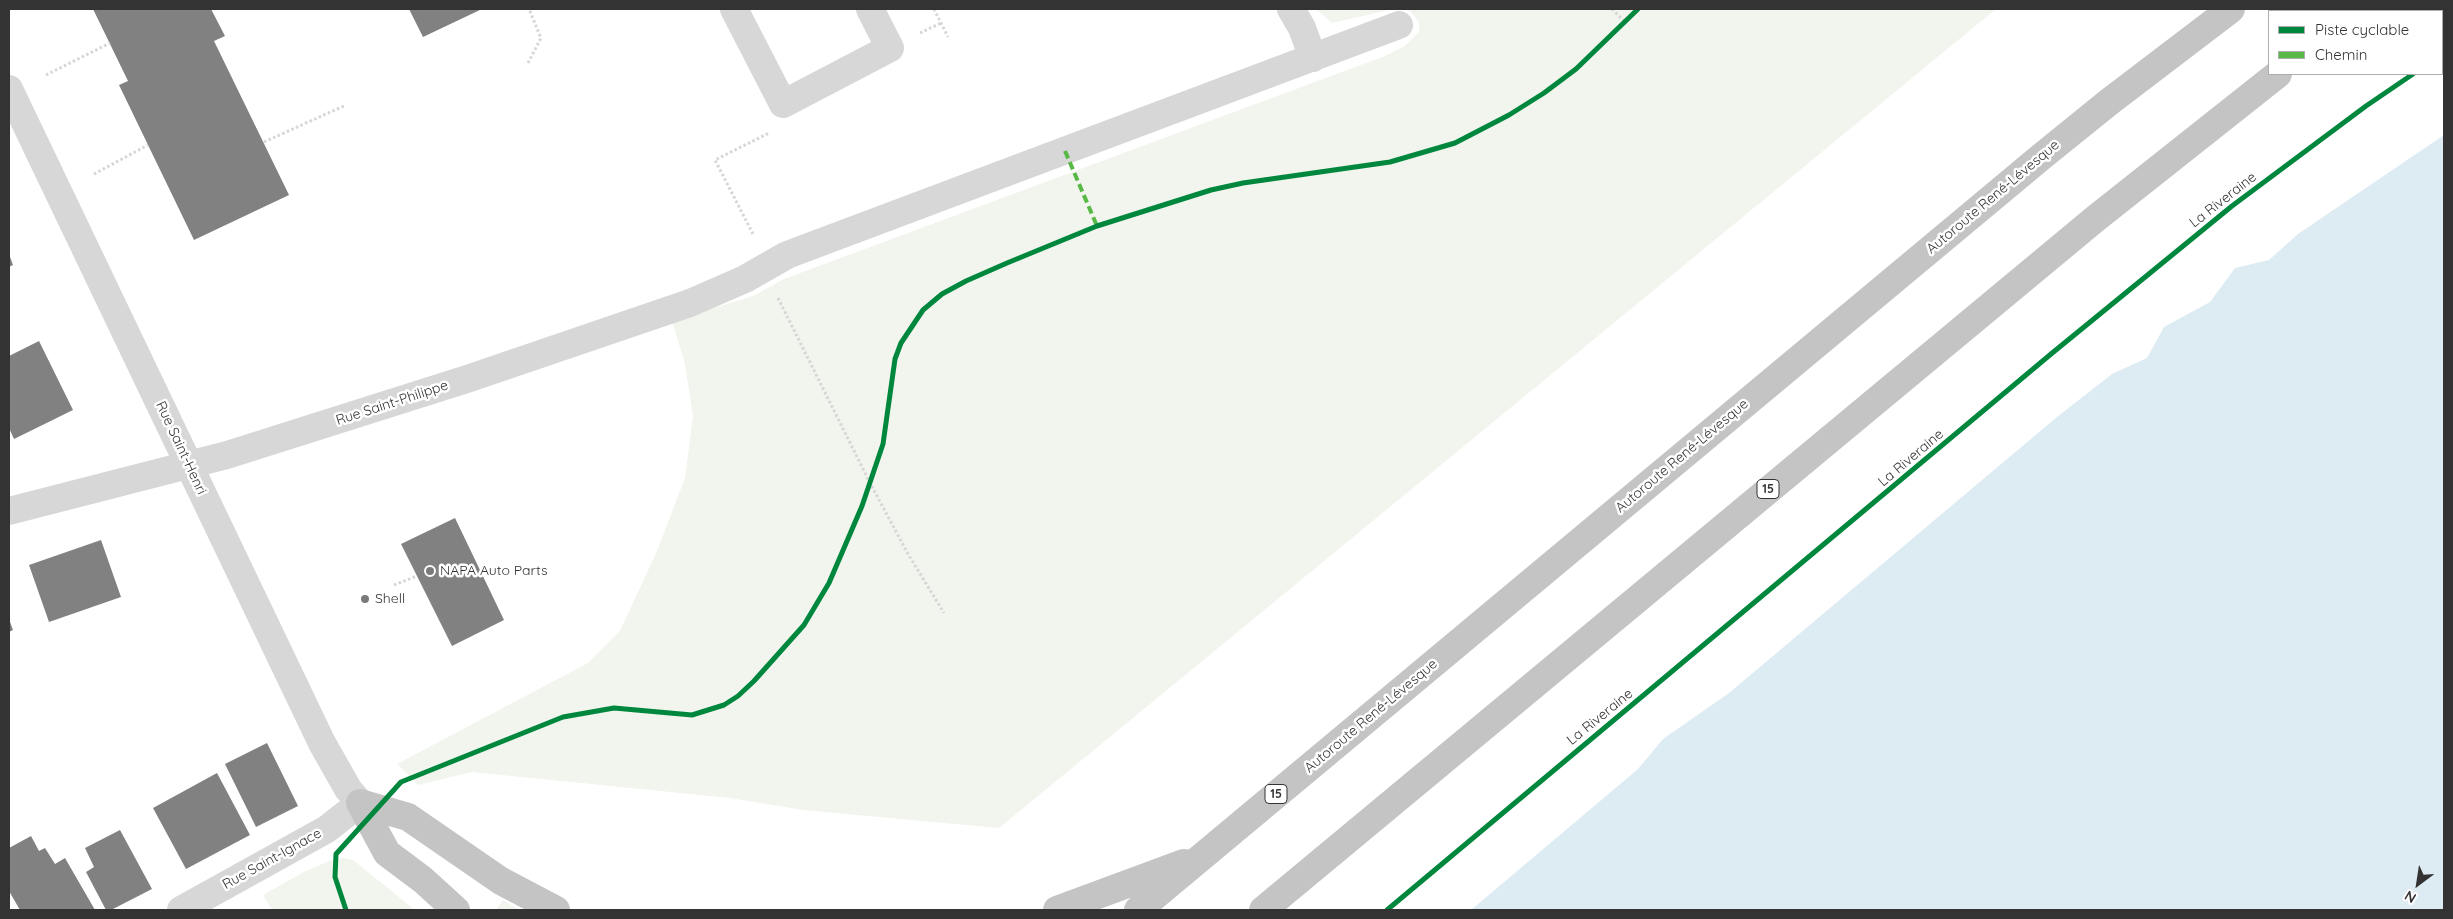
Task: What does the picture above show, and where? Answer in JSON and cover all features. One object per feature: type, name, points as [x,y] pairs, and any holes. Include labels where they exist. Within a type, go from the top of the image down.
[{"type":"highway","name":"Autoroute René-Lévesque","points":[[1138,910],[2049,150],[2116,96],[2231,9]]},
{"type":"highway","name":"15","points":[[1263,910],[2095,219],[2277,75]]},
{"type":"highway","points":[[360,804],[387,853],[423,880],[456,910]]},
{"type":"highway","points":[[360,804],[408,817],[501,881],[556,910]]},
{"type":"highway","points":[[1057,910],[1202,856]]},
{"type":"street","points":[[734,9],[783,104],[890,48],[870,9]]},
{"type":"street","points":[[1291,9],[1302,28],[1313,58]]},
{"type":"street","name":"Rue Saint-Philippe","points":[[9,511],[189,465],[288,436],[562,348],[698,300],[745,279],[787,255],[1399,25]]},
{"type":"street","name":"Rue Saint-Henri","points":[[9,89],[322,743],[352,796],[360,804]]},
{"type":"street","name":"Rue Saint-Ignace","points":[[181,910],[327,829],[360,804]]},
{"type":"path","points":[[528,63],[541,38],[529,9]]},
{"type":"path","points":[[934,9],[948,37]]},
{"type":"path","points":[[1612,9],[1625,22]]},
{"type":"path","points":[[1618,29],[1631,15]]},
{"type":"path","points":[[46,74],[110,42]]},
{"type":"path","points":[[264,142],[346,105]]},
{"type":"path","points":[[755,238],[715,160],[772,132]]},
{"type":"path","points":[[94,174],[148,145]]},
{"type":"path","points":[[776,295],[870,483],[908,554],[944,613]]},
{"type":"path","points":[[868,491],[873,475]]},
{"type":"path","points":[[394,585],[417,576]]},
{"type":"shaded area","points":[[1316,9],[1393,9],[1332,23]]},
{"type":"shaded area","points":[[1402,9],[1996,9],[999,828],[803,810],[730,798],[472,772],[418,785],[397,764],[588,663],[620,631],[657,551],[685,478],[693,416],[685,364],[672,321],[753,296],[784,279],[1385,56],[1405,46],[1419,32],[1419,22],[1410,11]]},
{"type":"shaded area","points":[[2444,135],[2444,910],[1471,910],[1638,769],[1663,739],[1729,693],[2057,417],[2112,374],[2147,358],[2164,327],[2210,302],[2235,268],[2269,260],[2298,234]]},
{"type":"shaded area","points":[[343,858],[353,860],[415,910],[272,910],[263,895],[304,872],[329,861]]},
{"type":"shaded area","points":[[503,900],[519,910],[496,910]]},
{"type":"building","points":[[93,9],[211,9],[225,36],[214,41],[289,195],[194,240],[119,85],[128,81]]},
{"type":"building","points":[[409,9],[482,9],[423,37]]},
{"type":"building","points":[[9,254],[13,265],[9,267]]},
{"type":"building","points":[[39,341],[73,410],[14,439],[9,428],[9,356]]},
{"type":"building","points":[[455,518],[504,620],[452,646],[401,544]]},
{"type":"building","points":[[101,540],[121,597],[49,622],[29,565]]},
{"type":"building","points":[[9,619],[13,630],[9,632]]},
{"type":"building","points":[[267,743],[298,806],[256,827],[225,764]]},
{"type":"building","points":[[217,773],[250,835],[186,869],[153,808]]},
{"type":"building","points":[[120,830],[152,889],[111,910],[106,910],[86,872],[94,867],[85,848]]},
{"type":"building","points":[[31,836],[39,851],[45,848],[55,864],[65,858],[95,910],[20,910],[9,891],[9,848]]},
{"type":"marked path","points":[[1065,151],[1097,226]]},
{"type":"cycle path","points":[[346,910],[335,877],[336,854],[401,782],[563,717],[614,708],[692,715],[724,705],[738,696],[754,681],[804,625],[829,583],[862,506],[883,444],[895,359],[901,343],[923,310],[942,294],[1007,263],[1097,226],[1211,190],[1243,183],[1390,162],[1455,143],[1509,115],[1544,93],[1576,69],[1638,9]]},
{"type":"cycle path","name":"La Riveraine","points":[[1387,910],[2051,354],[2232,206],[2366,106],[2412,75]]},
{"type":"place","name":"NAPA Auto Parts","points":[[430,571]]},
{"type":"place","name":"Shell","points":[[365,599]]}]
